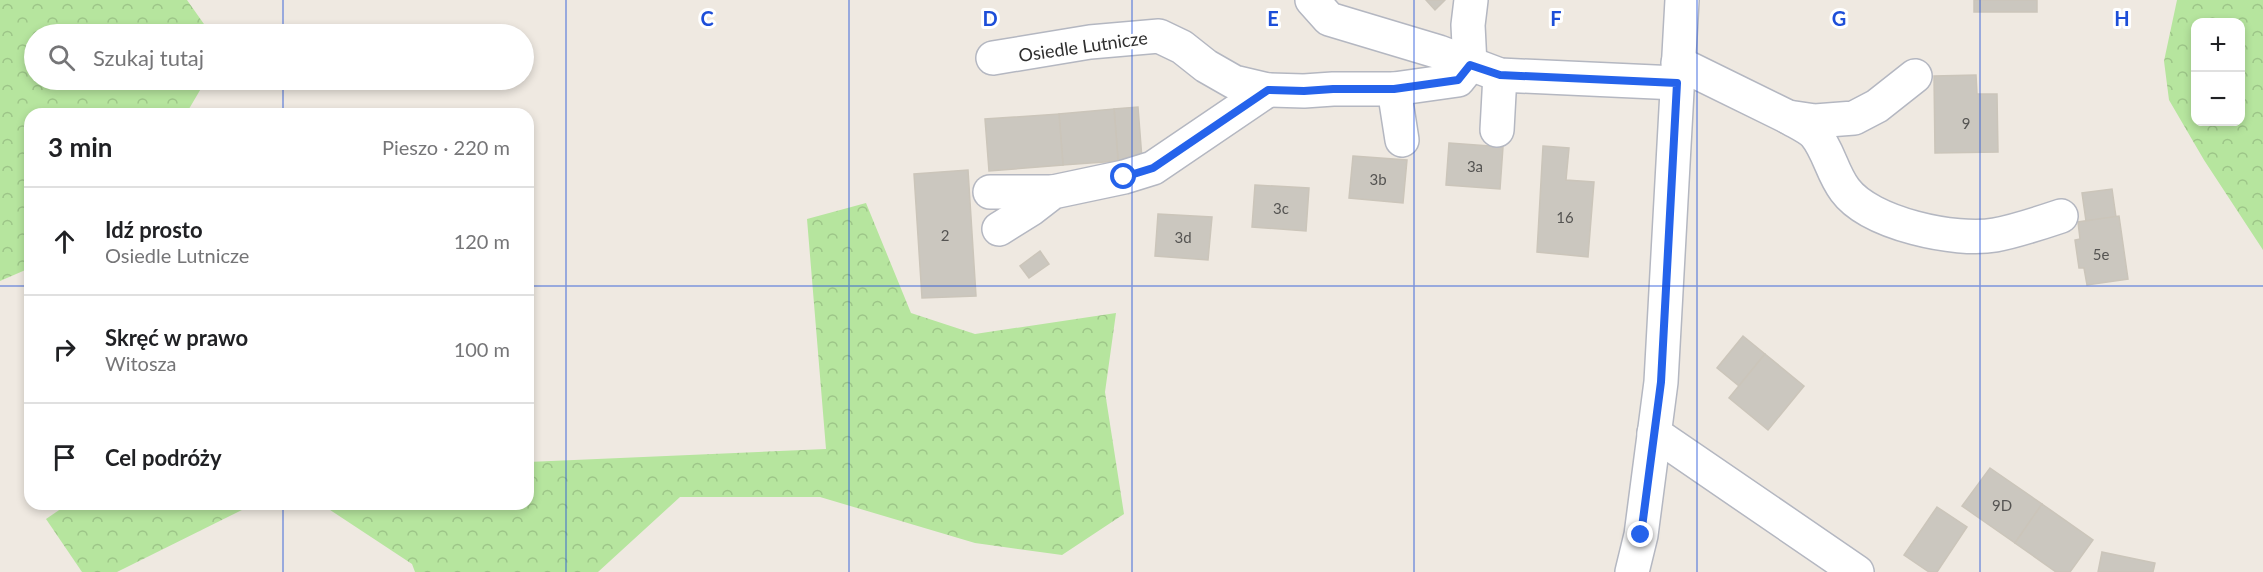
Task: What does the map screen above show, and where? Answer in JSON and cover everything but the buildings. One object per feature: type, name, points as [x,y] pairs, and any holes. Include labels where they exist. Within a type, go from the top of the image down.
[{"type":"street","points":[[1312,0],[1329,19],[1439,52],[1500,75],[1678,73],[1788,117],[1813,132],[1825,147],[1832,170],[1846,192],[1868,210],[1889,220],[1927,230],[1976,236],[1993,235],[2061,216]]},
{"type":"street","points":[[1470,65],[1468,25],[1471,0]]},
{"type":"street","points":[[1632,572],[1641,535],[1661,382],[1682,0]]},
{"type":"street","name":"Osiedle Lutnicze","points":[[993,58],[1090,42],[1159,36],[1182,47],[1234,82],[1268,90],[1304,91],[1394,89],[1458,80],[1470,65]]},
{"type":"street","points":[[1218,73],[1220,122]]},
{"type":"street","points":[[1497,130],[1500,75]]},
{"type":"street","points":[[1788,117],[1815,122],[1854,118],[1877,106],[1915,76]]},
{"type":"street","points":[[1394,89],[1402,140]]},
{"type":"street","points":[[990,192],[1053,192],[1124,177],[1153,168],[1268,90]]},
{"type":"street","points":[[999,229],[1053,192]]},
{"type":"street","points":[[1654,433],[1857,572]]},
{"type":"green space","points":[[0,0],[187,0],[204,24],[24,24],[24,90],[200,90],[190,108],[24,108],[24,271],[0,281]]},
{"type":"green space","points":[[2177,0],[2263,0],[2263,250],[2204,160],[2169,100],[2164,61]]},
{"type":"green space","points":[[866,203],[911,313],[975,334],[1116,313],[1105,392],[1124,514],[1062,555],[975,543],[820,497],[680,497],[598,572],[415,572],[412,564],[330,510],[534,510],[534,462],[826,449],[807,219]]},
{"type":"green space","points":[[59,510],[242,510],[117,572],[82,572],[46,519]]},
{"type":"route","points":[[1124,177],[1153,168],[1268,90],[1394,89],[1427,85],[1458,80],[1470,65],[1500,75],[1677,83],[1661,382],[1641,535]]}]
